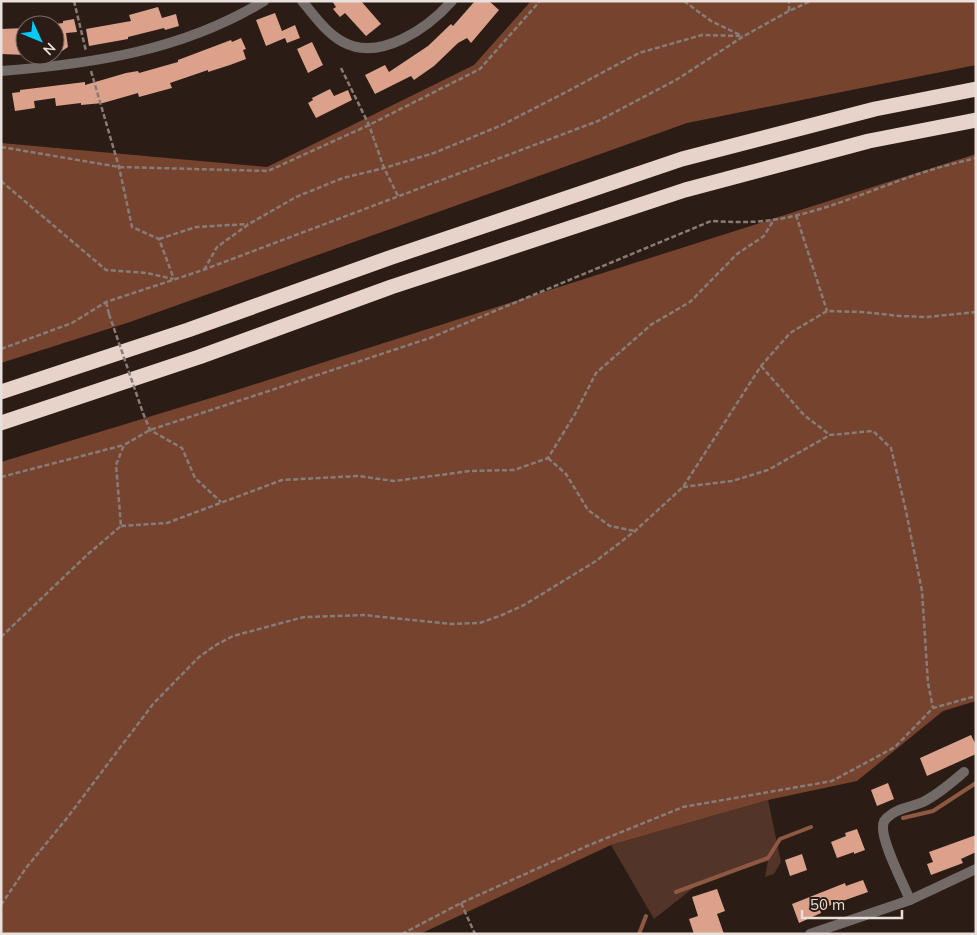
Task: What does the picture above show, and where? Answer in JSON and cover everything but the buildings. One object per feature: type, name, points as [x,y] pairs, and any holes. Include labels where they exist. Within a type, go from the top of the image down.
[{"type":"highway","points":[[1,392],[188,330],[392,257],[682,159],[875,108],[976,89]]},
{"type":"highway","points":[[1,423],[199,356],[392,287],[685,190],[869,141],[976,120]]},
{"type":"street","points":[[1,71],[88,61],[137,53],[192,36],[240,15],[264,1]]},
{"type":"street","points":[[302,1],[325,29],[344,43],[370,49],[397,42],[419,30],[452,1]]},
{"type":"street","points":[[910,900],[886,842],[883,824],[887,817],[896,811],[924,801],[940,792],[964,772]]},
{"type":"street","points":[[810,934],[910,900],[976,869]]},
{"type":"path","points":[[74,1],[88,61],[119,167],[132,227],[158,239],[196,227],[249,224]]},
{"type":"path","points":[[1,147],[119,167],[268,171],[369,125],[480,69],[540,1]]},
{"type":"path","points":[[684,1],[711,22],[744,36]]},
{"type":"path","points":[[789,1],[789,11]]},
{"type":"path","points":[[1,349],[72,323],[106,302],[204,270],[598,121],[676,80],[744,36],[811,1]]},
{"type":"path","points":[[204,270],[218,247],[249,224],[296,197],[343,178],[434,153],[502,124],[639,53],[702,35],[744,36]]},
{"type":"path","points":[[341,68],[369,125],[384,168],[398,196]]},
{"type":"path","points":[[1,478],[124,445],[150,430],[430,338],[711,221],[750,222],[796,215],[845,202],[931,170],[976,158]]},
{"type":"path","points":[[1,181],[106,270],[146,273],[174,279]]},
{"type":"path","points":[[796,215],[827,311]]},
{"type":"path","points":[[1,637],[88,554],[121,526],[167,523],[282,480],[358,476],[394,481],[470,471],[514,470],[548,458],[575,414],[596,373],[652,324],[690,302],[737,254],[764,236],[773,220]]},
{"type":"path","points":[[158,239],[174,279]]},
{"type":"path","points":[[106,302],[150,430],[182,448],[195,478],[221,502]]},
{"type":"path","points":[[1,905],[26,868],[67,818],[153,704],[199,657],[216,645],[233,636],[304,617],[364,615],[451,624],[480,623],[524,605],[596,561],[636,531],[683,486],[761,366],[790,332],[827,311],[909,316],[976,312]]},
{"type":"path","points":[[761,366],[804,414],[830,435]]},
{"type":"path","points":[[683,486],[732,481],[768,470],[830,435],[873,431],[891,448],[906,511],[922,591],[928,683],[933,708]]},
{"type":"path","points":[[121,526],[116,465],[124,445]]},
{"type":"path","points":[[548,458],[566,474],[588,510],[610,526],[636,531]]},
{"type":"path","points":[[402,934],[461,903],[587,846],[683,808],[832,781],[895,747],[933,708],[976,696]]},
{"type":"path","points":[[461,903],[475,934]]},
{"type":"shaded area","points":[[531,1],[976,1],[976,65],[687,123],[130,322],[1,363],[1,143],[267,167],[474,65]]},
{"type":"shaded area","points":[[976,154],[976,701],[943,711],[857,781],[768,800],[611,845],[420,934],[1,934],[1,462],[224,394]]},
{"type":"shaded area","points":[[768,800],[781,862],[774,874],[765,877],[768,861],[697,885],[654,919],[611,845]]},
{"type":"waterway","points":[[903,818],[933,811],[976,783]]},
{"type":"waterway","points":[[676,892],[768,858],[780,839],[811,827]]},
{"type":"waterway","points":[[639,934],[646,916]]}]
